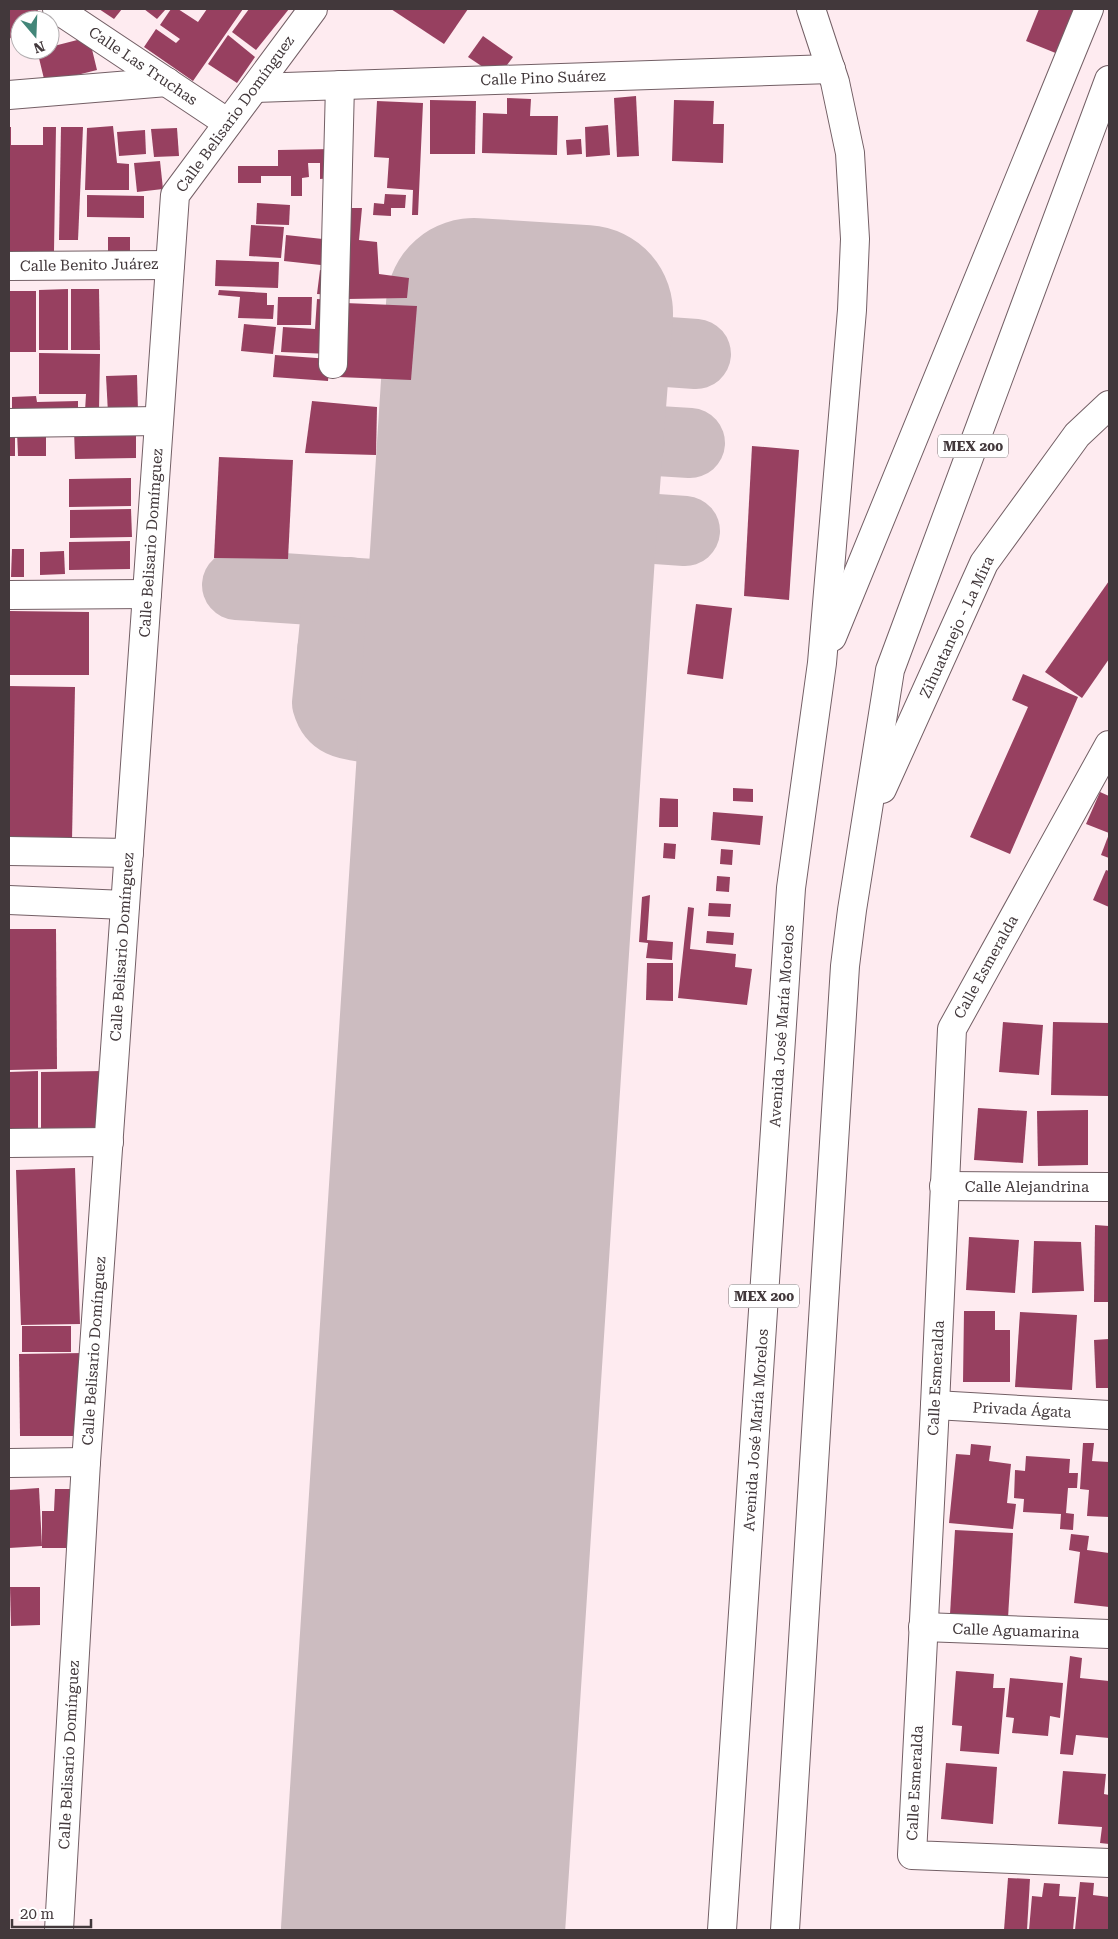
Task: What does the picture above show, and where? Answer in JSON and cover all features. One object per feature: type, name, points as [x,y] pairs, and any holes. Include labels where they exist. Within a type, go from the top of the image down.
[{"type":"main road","name":"Calle Las Truchas","points":[[57,9],[228,123]]},
{"type":"main road","name":"Calle Belisario Domínguez","points":[[59,1930],[86,1462],[175,195],[313,9]]},
{"type":"main road","name":"MEX 200","points":[[811,9],[836,82],[850,153],[855,239],[852,310],[822,662]]},
{"type":"main road","points":[[822,662],[1089,9]]},
{"type":"main road","name":"Calle Pino Suárez","points":[[254,88],[831,69]]},
{"type":"main road","name":"MEX 200","points":[[785,1930],[845,966],[890,670],[1109,80]]},
{"type":"main road","points":[[9,95],[168,82]]},
{"type":"main road","points":[[333,364],[340,85]]},
{"type":"main road","name":"Calle Benito Juárez","points":[[9,266],[170,265]]},
{"type":"main road","name":"Zihuatanejo - La Mira","points":[[868,820],[984,563],[1077,435],[1109,405]]},
{"type":"main road","points":[[9,423],[159,420]]},
{"type":"main road","points":[[9,595],[147,594]]},
{"type":"main road","name":"Avenida José María Morelos","points":[[722,1930],[791,888],[822,662]]},
{"type":"main road","name":"Calle Esmeralda","points":[[1109,744],[952,1029],[912,1855],[1109,1863]]},
{"type":"main road","points":[[9,850],[129,854]]},
{"type":"main road","points":[[9,900],[126,905]]},
{"type":"main road","points":[[9,1143],[109,1142]]},
{"type":"main road","name":"Calle Alejandrina","points":[[944,1186],[1109,1187]]},
{"type":"main road","name":"Privada Ágata","points":[[935,1405],[1109,1415]]},
{"type":"main road","points":[[9,1463],[86,1462]]},
{"type":"main road","name":"Calle Aguamarina","points":[[923,1627],[1109,1634]]},
{"type":"building","points":[[9,9],[39,9],[10,10],[9,37]]},
{"type":"building","points":[[99,9],[122,9],[114,19]]},
{"type":"building","points":[[144,9],[166,9],[157,19]]},
{"type":"building","points":[[171,9],[178,9],[198,22],[207,9],[243,9],[193,81],[144,47],[156,29],[176,43],[180,39],[160,25]]},
{"type":"building","points":[[249,9],[289,9],[256,50],[232,32]]},
{"type":"building","points":[[391,9],[468,9],[444,44]]},
{"type":"building","points":[[1039,9],[1077,9],[1058,54],[1026,41]]},
{"type":"building","points":[[228,35],[255,57],[237,83],[208,64]]},
{"type":"building","points":[[483,36],[513,57],[498,77],[468,57]]},
{"type":"building","points":[[89,37],[97,70],[45,83],[39,60],[60,60],[60,44]]},
{"type":"building","points":[[636,96],[639,156],[617,157],[614,98]]},
{"type":"building","points":[[507,98],[531,99],[530,116],[558,116],[557,155],[482,153],[483,113],[507,114]]},
{"type":"building","points":[[430,100],[476,101],[475,154],[430,154]]},
{"type":"building","points":[[674,100],[714,101],[713,124],[724,124],[723,163],[672,161]]},
{"type":"building","points":[[377,101],[423,103],[418,215],[412,215],[413,190],[387,188],[389,158],[374,157]]},
{"type":"building","points":[[608,125],[610,155],[586,157],[585,127]]},
{"type":"building","points":[[113,126],[117,163],[129,164],[129,190],[85,190],[87,128]]},
{"type":"building","points":[[9,127],[11,127],[11,145],[43,145],[43,127],[56,127],[54,251],[9,251]]},
{"type":"building","points":[[61,127],[83,127],[78,240],[59,240]]},
{"type":"building","points":[[177,128],[179,156],[154,157],[151,129]]},
{"type":"building","points":[[145,130],[146,154],[119,156],[117,132]]},
{"type":"building","points":[[581,139],[582,154],[567,155],[566,140]]},
{"type":"building","points":[[332,149],[333,178],[320,179],[320,163],[308,163],[309,177],[302,178],[302,196],[291,196],[291,176],[261,176],[261,183],[238,183],[238,166],[278,166],[278,150]]},
{"type":"building","points":[[160,161],[163,189],[137,192],[134,163]]},
{"type":"building","points":[[385,194],[406,195],[405,208],[391,208],[391,216],[373,215],[374,203],[384,204]]},
{"type":"building","points":[[87,195],[144,196],[144,218],[87,217]]},
{"type":"building","points":[[257,203],[290,205],[289,225],[256,224]]},
{"type":"building","points":[[348,208],[362,208],[359,240],[377,242],[379,274],[409,278],[407,298],[347,299]]},
{"type":"building","points":[[251,225],[284,227],[281,258],[249,256]]},
{"type":"building","points":[[286,235],[332,240],[330,266],[284,261]]},
{"type":"building","points":[[108,237],[130,237],[130,254],[108,254]]},
{"type":"building","points":[[216,260],[279,262],[278,288],[215,286]]},
{"type":"building","points":[[320,270],[333,272],[332,295],[317,294]]},
{"type":"building","points":[[68,289],[68,350],[39,350],[39,290]]},
{"type":"building","points":[[71,289],[99,289],[100,350],[71,350]]},
{"type":"building","points":[[219,290],[267,293],[267,305],[274,305],[273,319],[238,318],[240,297],[218,295]]},
{"type":"building","points":[[9,291],[36,291],[36,352],[9,352]]},
{"type":"building","points":[[278,297],[312,297],[311,325],[277,325]]},
{"type":"building","points":[[317,299],[333,300],[330,354],[281,352],[283,327],[315,329]]},
{"type":"building","points":[[345,303],[417,306],[411,380],[338,377]]},
{"type":"building","points":[[244,324],[276,327],[273,354],[241,351]]},
{"type":"building","points":[[39,353],[100,354],[99,411],[85,411],[86,394],[39,394]]},
{"type":"building","points":[[275,355],[330,359],[328,381],[273,377]]},
{"type":"building","points":[[137,375],[138,412],[108,413],[106,376]]},
{"type":"building","points":[[36,396],[37,402],[78,401],[78,412],[12,413],[12,397]]},
{"type":"building","points":[[312,401],[377,407],[376,455],[305,453]]},
{"type":"building","points":[[46,430],[46,456],[18,456],[17,431]]},
{"type":"building","points":[[74,430],[136,430],[136,458],[75,459]]},
{"type":"building","points":[[9,431],[15,431],[15,456],[9,456]]},
{"type":"building","points":[[752,446],[799,450],[789,600],[744,596]]},
{"type":"building","points":[[219,457],[293,460],[288,559],[214,558]]},
{"type":"building","points":[[131,478],[131,506],[69,507],[69,479]]},
{"type":"building","points":[[131,509],[132,537],[70,538],[70,510]]},
{"type":"building","points":[[130,541],[130,569],[69,570],[69,542]]},
{"type":"building","points":[[12,549],[24,549],[24,577],[11,577]]},
{"type":"building","points":[[64,551],[65,574],[40,575],[40,552]]},
{"type":"building","points":[[1109,581],[1109,659],[1082,698],[1045,672]]},
{"type":"building","points":[[696,604],[732,608],[723,679],[687,674]]},
{"type":"building","points":[[9,611],[89,612],[89,675],[9,675]]},
{"type":"building","points":[[1023,674],[1078,697],[1010,854],[970,837],[1028,707],[1012,700]]},
{"type":"building","points":[[9,686],[75,687],[72,840],[9,838]]},
{"type":"building","points":[[733,788],[753,789],[753,802],[733,801]]},
{"type":"building","points":[[1100,792],[1109,796],[1109,833],[1086,824]]},
{"type":"building","points":[[660,798],[678,799],[678,827],[659,827]]},
{"type":"building","points":[[713,812],[763,816],[760,845],[711,840]]},
{"type":"building","points":[[1109,834],[1109,858],[1101,855]]},
{"type":"building","points":[[664,843],[676,844],[675,859],[663,858]]},
{"type":"building","points":[[721,849],[733,850],[732,865],[720,864]]},
{"type":"building","points":[[1106,870],[1109,871],[1109,907],[1093,900]]},
{"type":"building","points":[[717,876],[730,877],[729,892],[716,891]]},
{"type":"building","points":[[650,895],[647,940],[673,942],[672,960],[646,958],[648,943],[639,942],[642,897]]},
{"type":"building","points":[[709,903],[731,904],[730,917],[708,916]]},
{"type":"building","points":[[688,907],[694,908],[690,949],[736,954],[735,967],[752,969],[747,1005],[678,998]]},
{"type":"building","points":[[9,929],[56,929],[57,1069],[9,1070]]},
{"type":"building","points":[[707,931],[734,933],[733,945],[706,943]]},
{"type":"building","points":[[647,963],[673,963],[673,1001],[646,1000]]},
{"type":"building","points":[[1003,1022],[1043,1025],[1039,1075],[999,1072]]},
{"type":"building","points":[[1053,1022],[1109,1023],[1108,1096],[1051,1095]]},
{"type":"building","points":[[38,1071],[38,1134],[9,1134],[9,1072]]},
{"type":"building","points":[[103,1071],[103,1133],[41,1133],[41,1072]]},
{"type":"building","points":[[978,1108],[1027,1111],[1023,1163],[974,1160]]},
{"type":"building","points":[[1088,1110],[1088,1165],[1038,1166],[1037,1111]]},
{"type":"building","points":[[75,1168],[80,1324],[21,1325],[16,1170]]},
{"type":"building","points":[[1095,1225],[1109,1226],[1109,1302],[1094,1302]]},
{"type":"building","points":[[969,1237],[1019,1240],[1015,1293],[966,1290]]},
{"type":"building","points":[[1034,1241],[1081,1242],[1084,1291],[1032,1293]]},
{"type":"building","points":[[964,1311],[995,1311],[995,1330],[1010,1330],[1010,1382],[963,1382]]},
{"type":"building","points":[[1020,1312],[1077,1315],[1072,1390],[1015,1387]]},
{"type":"building","points":[[22,1326],[71,1326],[71,1352],[22,1352]]},
{"type":"building","points":[[1109,1339],[1109,1388],[1096,1388],[1094,1340]]},
{"type":"building","points":[[84,1353],[76,1436],[20,1436],[19,1354]]},
{"type":"building","points":[[1083,1443],[1094,1443],[1092,1461],[1109,1462],[1109,1517],[1087,1516],[1089,1490],[1080,1489]]},
{"type":"building","points":[[971,1444],[991,1446],[989,1461],[1011,1464],[1007,1503],[1016,1504],[1013,1529],[949,1523],[956,1454],[970,1455]]},
{"type":"building","points":[[1026,1456],[1070,1459],[1069,1473],[1078,1473],[1077,1488],[1068,1488],[1066,1513],[1074,1514],[1073,1530],[1060,1529],[1061,1514],[1023,1512],[1024,1499],[1014,1498],[1015,1470],[1025,1471]]},
{"type":"building","points":[[39,1488],[42,1546],[9,1548],[9,1490]]},
{"type":"building","points":[[55,1489],[72,1489],[72,1548],[42,1548],[42,1511],[54,1511]]},
{"type":"building","points":[[955,1530],[1013,1533],[1008,1618],[950,1614]]},
{"type":"building","points":[[1071,1534],[1089,1536],[1087,1550],[1109,1553],[1109,1607],[1074,1603],[1080,1552],[1069,1550]]},
{"type":"building","points":[[10,1587],[40,1587],[40,1625],[11,1626]]},
{"type":"building","points":[[1070,1656],[1082,1658],[1080,1678],[1109,1681],[1109,1738],[1076,1735],[1073,1755],[1060,1754]]},
{"type":"building","points":[[956,1671],[994,1674],[993,1688],[1005,1688],[999,1754],[960,1751],[962,1726],[952,1725]]},
{"type":"building","points":[[1010,1678],[1063,1683],[1060,1718],[1050,1716],[1048,1736],[1012,1733],[1014,1718],[1006,1717]]},
{"type":"building","points":[[946,1763],[997,1767],[993,1824],[941,1819]]},
{"type":"building","points":[[1063,1771],[1106,1774],[1104,1794],[1109,1795],[1109,1844],[1100,1843],[1102,1827],[1058,1824]]},
{"type":"building","points":[[1008,1878],[1030,1879],[1027,1930],[1004,1930]]},
{"type":"building","points":[[1080,1882],[1094,1883],[1093,1895],[1109,1897],[1109,1930],[1075,1930]]},
{"type":"building","points":[[1044,1883],[1060,1884],[1059,1896],[1076,1897],[1073,1930],[1029,1930],[1032,1896],[1042,1897]]},
{"type":"taxiway","points":[[520,398],[524,386],[535,367],[550,355],[570,348],[582,346],[696,354]]},
{"type":"taxiway","points":[[514,487],[517,474],[527,456],[534,449],[552,440],[576,436],[690,443]]},
{"type":"taxiway","points":[[509,585],[515,561],[527,542],[535,534],[556,525],[569,523],[685,531]]},
{"type":"taxiway","points":[[237,585],[463,600],[485,610],[496,620],[508,641]]},
{"type":"taxiway","points":[[349,592],[339,601],[336,612],[327,703],[330,711],[340,721],[353,726],[377,729]]},
{"type":"taxiway","points":[[332,651],[341,662],[354,666],[383,668]]},
{"type":"runway","points":[[369,1930],[474,306],[585,313],[569,523],[477,1930]]}]
